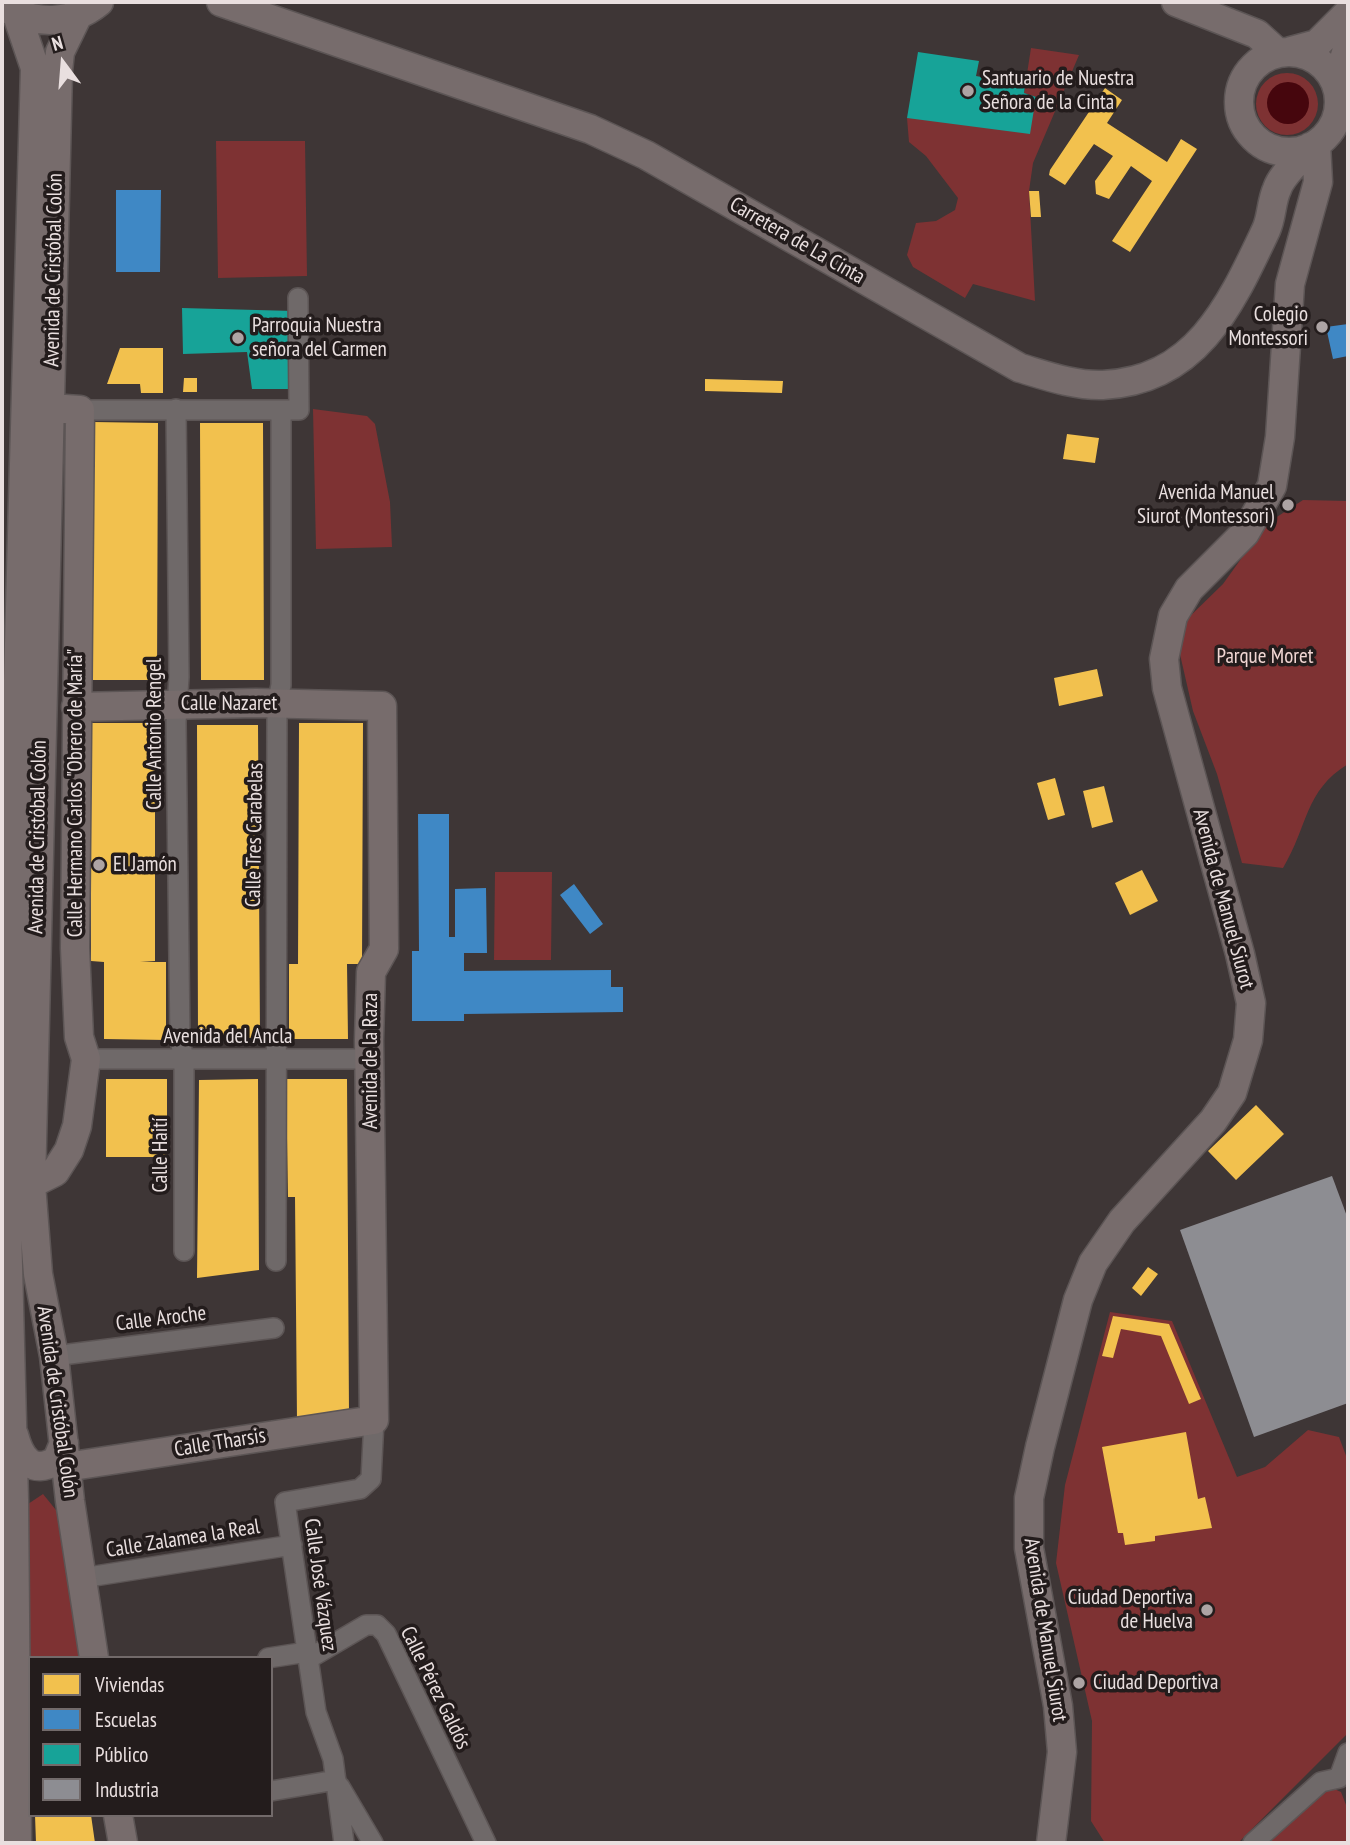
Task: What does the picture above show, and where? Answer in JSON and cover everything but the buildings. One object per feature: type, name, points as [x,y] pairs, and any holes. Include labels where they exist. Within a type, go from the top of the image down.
[{"type":"main road","name":"Carretera de La Cinta","points":[[220,2],[590,129],[646,155],[1020,368],[1068,382],[1102,385],[1143,379],[1177,364],[1201,341],[1225,309],[1269,224],[1277,187],[1313,146]]},
{"type":"main road","points":[[1176,2],[1257,34],[1285,52],[1320,62],[1341,89]]},
{"type":"main road","points":[[9,10],[37,20],[58,21],[89,8]]},
{"type":"main road","name":"Avenida de Cristóbal Colón","points":[[13,1149],[51,408],[58,71],[61,52],[89,8]]},
{"type":"main road","name":"Avenida de Cristóbal Colón","points":[[9,10],[35,68],[9,681],[13,1149],[31,1184],[38,1275],[54,1356],[70,1501],[94,1656]]},
{"type":"main road","points":[[1348,13],[1317,44],[1285,52],[1249,70],[1239,92],[1240,116],[1248,133],[1262,145],[1278,151],[1294,152],[1313,146],[1335,121],[1348,46]]},
{"type":"main road","points":[[1262,145],[1277,187]]},
{"type":"main road","name":"Avenida de Manuel Siurot","points":[[1051,1843],[1062,1752],[1058,1706],[1029,1548],[1029,1498],[1078,1300],[1093,1263],[1122,1222],[1213,1121],[1232,1093],[1245,1053],[1251,1003],[1167,688],[1164,659],[1173,616],[1189,589],[1245,533],[1272,486],[1280,438],[1290,284],[1318,182],[1313,146]]},
{"type":"main road","points":[[51,408],[80,410]]},
{"type":"main road","name":"Calle Hermano Carlos \"Obrero de María\"","points":[[31,1184],[55,1172],[69,1150],[77,1126],[86,1059],[79,1037],[75,948],[75,708],[80,410]]},
{"type":"main road","name":"Calle Nazaret","points":[[75,708],[277,704],[382,706]]},
{"type":"main road","name":"Avenida de la Raza","points":[[374,1420],[370,1059],[371,972],[384,949],[382,706]]},
{"type":"main road","points":[[13,1149],[9,1417],[15,1500],[9,1722],[16,1843]]},
{"type":"main road","points":[[9,1417],[19,1452],[27,1464],[38,1467],[65,1455]]},
{"type":"main road","name":"Calle Tharsis","points":[[65,1455],[374,1420]]},
{"type":"main road","points":[[15,1500],[26,1484],[37,1481],[57,1488],[70,1501]]},
{"type":"main road","points":[[118,1817],[122,1843]]},
{"type":"street","points":[[80,410],[299,410],[298,298]]},
{"type":"street","name":"Calle Antonio Rengel","points":[[176,409],[180,1040],[184,1059]]},
{"type":"street","name":"Calle Tres Carabelas","points":[[276,1261],[277,704],[281,685],[281,411]]},
{"type":"street","name":"Avenida del Ancla","points":[[86,1059],[370,1059]]},
{"type":"street","name":"Calle Haití","points":[[184,1059],[184,1251]]},
{"type":"street","name":"Calle Aroche","points":[[54,1356],[274,1328]]},
{"type":"street","name":"Calle José Vázquez","points":[[336,1780],[333,1759],[316,1712],[285,1502],[360,1489],[371,1479],[374,1420]]},
{"type":"street","name":"Calle Zalamea la Real","points":[[82,1578],[292,1545]]},
{"type":"street","name":"Calle Pérez Galdós","points":[[307,1656],[366,1625],[377,1625],[386,1634],[486,1843]]},
{"type":"street","points":[[273,1658],[307,1656]]},
{"type":"street","points":[[1254,1843],[1321,1782],[1344,1785],[1348,1753]]},
{"type":"street","points":[[273,1791],[336,1780]]},
{"type":"street","points":[[336,1780],[344,1843]]},
{"type":"street","points":[[336,1780],[373,1843]]},
{"type":"street","points":[[350,1843],[347,1819],[350,1818],[363,1843]]},
{"type":"green space","points":[[1031,48],[1079,55],[1033,163],[1029,191],[1035,301],[973,284],[965,298],[913,267],[907,255],[916,223],[936,221],[955,210],[958,198],[926,156],[909,142],[907,118],[1036,97],[1024,93]]},
{"type":"green space","points":[[1281,73],[1293,73],[1309,82],[1316,92],[1316,116],[1309,126],[1293,135],[1281,135],[1270,130],[1261,121],[1256,110],[1256,98],[1261,87],[1270,78]]},
{"type":"green space","points":[[216,141],[305,141],[307,276],[218,278]]},
{"type":"green space","points":[[313,409],[367,416],[375,424],[390,502],[392,547],[316,549]]},
{"type":"green space","name":"Parque Moret","points":[[1303,500],[1348,501],[1348,764],[1323,786],[1315,798],[1283,868],[1242,863],[1217,774],[1193,711],[1179,650],[1184,622],[1223,584],[1266,524]]},
{"type":"green space","points":[[495,872],[552,872],[551,960],[494,960]]},
{"type":"green space","name":"Ciudad Deportiva de Huelva","points":[[1110,1312],[1172,1321],[1237,1477],[1265,1467],[1308,1430],[1339,1437],[1348,1461],[1348,1733],[1238,1843],[1105,1843],[1091,1821],[1092,1721],[1056,1563],[1065,1485]]},
{"type":"green space","points":[[43,1494],[60,1515],[83,1656],[28,1656],[25,1506]]},
{"type":"green space","points":[[1332,1788],[1341,1792],[1348,1810],[1348,1843],[1264,1843],[1321,1792]]},
{"type":"shaded area","points":[[1288,82],[1303,88],[1309,103],[1303,118],[1288,124],[1273,118],[1267,103],[1273,88]]},
{"type":"place","name":"Santuario de Nuestra Señora de la Cinta","points":[[968,91]]},
{"type":"place","name":"Colegio Montessori","points":[[1322,327]]},
{"type":"place","name":"Parroquia Nuestra señora del Carmen","points":[[238,338]]},
{"type":"place","name":"Avenida Manuel Siurot (Montessori)","points":[[1288,505]]},
{"type":"place","name":"El Jamón","points":[[99,865]]},
{"type":"place","name":"Ciudad Deportiva de Huelva","points":[[1207,1610]]},
{"type":"place","name":"Ciudad Deportiva","points":[[1079,1683]]}]
